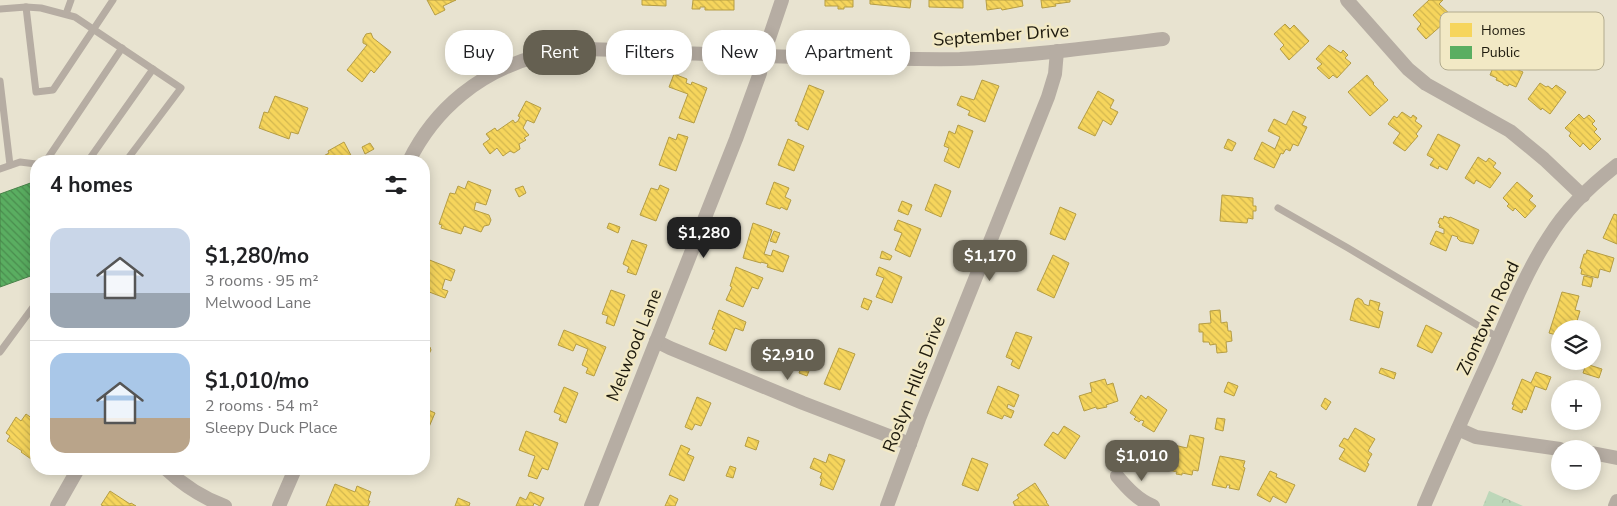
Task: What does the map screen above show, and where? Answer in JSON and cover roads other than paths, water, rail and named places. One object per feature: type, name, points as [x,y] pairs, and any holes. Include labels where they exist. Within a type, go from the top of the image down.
[{"type":"street","name":"Melwood Lane","points":[[772,30],[782,0]]},
{"type":"street","points":[[1347,0],[1408,69],[1426,84],[1510,131],[1544,158],[1583,196]]},
{"type":"street","name":"September Drive","points":[[776,56],[959,59],[1025,55],[1164,38]]},
{"type":"street","name":"September Drive","points":[[413,155],[429,128],[443,111],[466,90],[487,76],[514,63],[570,50],[600,49],[702,53]]},
{"type":"street","name":"Roslyn Hills Drive","points":[[886,506],[1048,97],[1055,74],[1057,51]]},
{"type":"street","name":"Melwood Lane","points":[[591,506],[736,139],[759,75]]},
{"type":"street","name":"Ziontown Road","points":[[1424,506],[1499,338],[1549,236],[1569,210],[1617,165]]},
{"type":"street","points":[[656,341],[910,444]]},
{"type":"street","points":[[1458,429],[1476,437],[1551,448]]},
{"type":"street","points":[[1601,455],[1617,458]]},
{"type":"street","points":[[57,506],[75,475]]},
{"type":"street","points":[[172,475],[178,481],[214,502],[225,506]]},
{"type":"street","points":[[279,506],[292,475]]},
{"type":"street","points":[[1117,476],[1139,498],[1153,506]]},
{"type":"street","points":[[1615,506],[1617,502]]},
{"type":"lane","points":[[66,14],[72,0]]},
{"type":"lane","points":[[31,5],[36,92],[53,90],[113,0]]},
{"type":"lane","points":[[0,10],[31,5],[66,14],[94,29],[181,88],[131,155]]},
{"type":"lane","points":[[50,155],[122,48]]},
{"type":"lane","points":[[92,155],[153,69]]},
{"type":"lane","points":[[0,81],[10,166]]},
{"type":"lane","points":[[0,170],[20,162],[30,163]]},
{"type":"lane","points":[[1278,208],[1499,338]]},
{"type":"lane","points":[[0,352],[30,311]]}]
